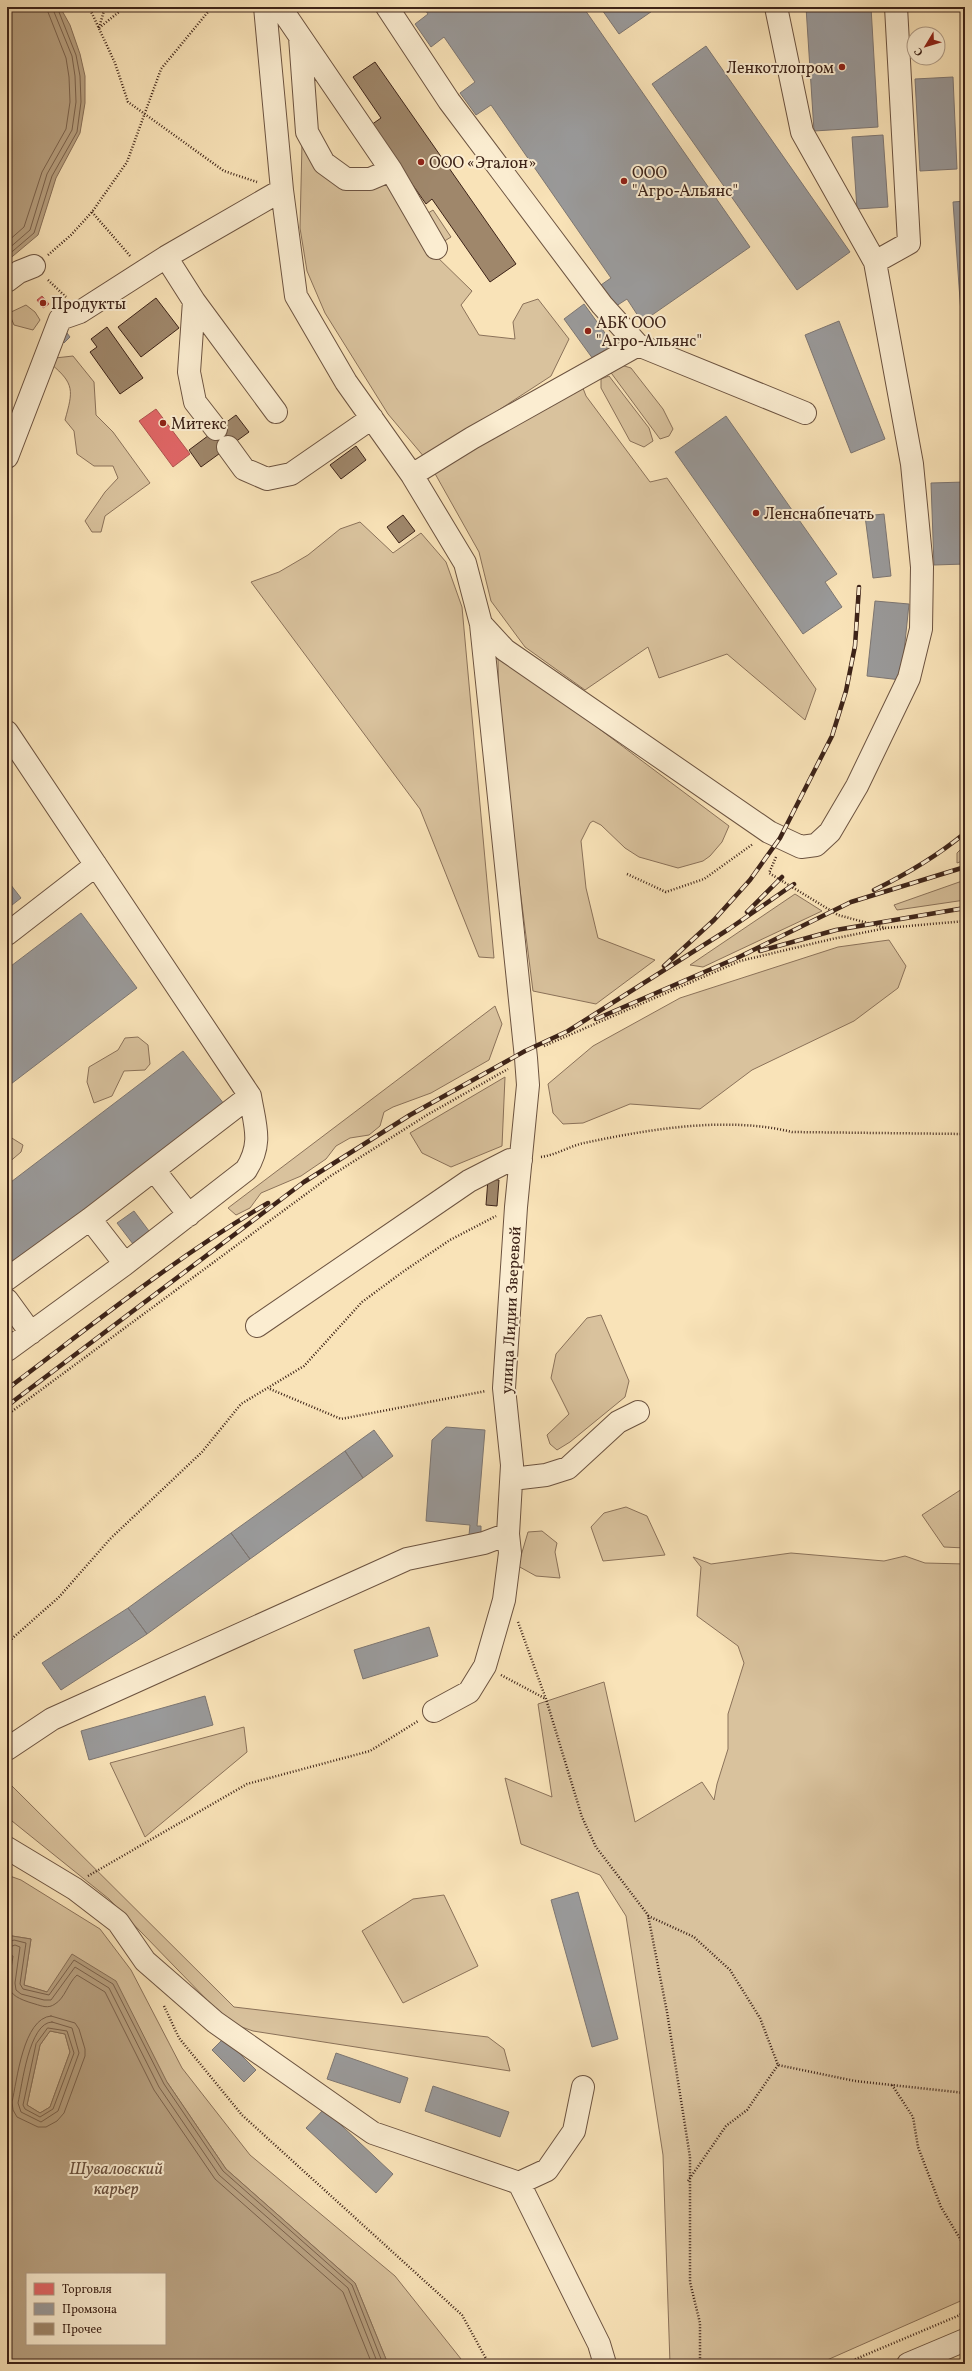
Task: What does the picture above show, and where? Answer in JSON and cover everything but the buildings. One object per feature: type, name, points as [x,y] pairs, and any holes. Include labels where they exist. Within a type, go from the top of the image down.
[{"type":"street","name":"улица Лидии Зверевой","points":[[265,7],[282,190],[296,296],[346,382],[412,475],[465,563],[481,624],[526,1057],[528,1085],[516,1207],[504,1388],[512,1465],[508,1534],[510,1553],[504,1600],[485,1666],[469,1692],[434,1711]]},
{"type":"street","points":[[280,7],[391,170],[436,248]]},
{"type":"street","points":[[387,7],[449,101],[602,305],[638,345],[805,413]]},
{"type":"street","points":[[481,624],[505,650],[777,836],[801,847],[816,845],[830,832],[857,786],[896,707],[909,678],[921,629],[922,567],[912,464],[876,262],[802,132],[776,7]]},
{"type":"street","points":[[876,262],[909,243],[896,7]]},
{"type":"street","points":[[299,35],[307,132],[324,163],[346,179],[370,179],[391,170]]},
{"type":"street","points":[[7,458],[60,319],[80,312],[144,273],[166,257],[282,190]]},
{"type":"street","points":[[166,257],[194,301],[276,412]]},
{"type":"street","points":[[7,281],[19,272],[34,266]]},
{"type":"street","points":[[194,301],[188,372],[195,402],[216,429]]},
{"type":"street","points":[[412,475],[472,438],[638,345]]},
{"type":"street","points":[[228,447],[244,469],[267,479],[273,478],[292,474],[372,418]]},
{"type":"street","points":[[7,732],[250,1096],[258,1143],[254,1158],[246,1170],[125,1264],[7,1350]]},
{"type":"street","points":[[7,934],[96,864]]},
{"type":"street","points":[[7,1279],[90,1219],[250,1096]]},
{"type":"street","points":[[257,1326],[469,1181],[506,1162],[521,1160]]},
{"type":"street","points":[[154,1170],[189,1215]]},
{"type":"street","points":[[90,1219],[125,1264]]},
{"type":"street","points":[[7,1300],[31,1333]]},
{"type":"street","points":[[512,1479],[546,1475],[568,1468],[618,1422],[638,1412]]},
{"type":"street","points":[[7,1749],[52,1719],[407,1559],[484,1543],[508,1534]]},
{"type":"street","points":[[7,1848],[75,1889],[118,1922],[145,1961],[215,2022],[373,2133],[519,2183],[547,2170],[574,2131],[584,2087]]},
{"type":"street","points":[[519,2183],[600,2344],[605,2364]]},
{"type":"street","points":[[908,2364],[965,2340]]},
{"type":"path","points":[[89,7],[115,63],[128,102],[224,171],[282,190]]},
{"type":"path","points":[[99,28],[105,7]]},
{"type":"path","points":[[99,28],[125,7]]},
{"type":"path","points":[[80,312],[34,266],[71,235],[92,212],[127,162],[161,69],[212,7]]},
{"type":"path","points":[[92,212],[144,273]]},
{"type":"path","points":[[626,874],[666,892],[704,879],[777,836]]},
{"type":"path","points":[[777,836],[769,873],[838,915],[886,928]]},
{"type":"path","points":[[7,1415],[329,1177],[427,1115],[526,1057],[740,961],[832,938],[886,928],[965,921]]},
{"type":"path","points":[[521,1160],[545,1156],[583,1143],[705,1125],[767,1126],[792,1132],[965,1134]]},
{"type":"path","points":[[7,1643],[60,1597],[110,1539],[202,1452],[241,1404],[269,1389],[304,1366],[368,1297],[450,1240],[516,1207]]},
{"type":"path","points":[[269,1389],[341,1418],[504,1388]]},
{"type":"path","points":[[504,1600],[514,1612],[546,1699],[582,1817],[593,1841],[648,1915],[667,2012],[690,2157],[688,2182],[690,2282],[700,2323],[700,2364]]},
{"type":"path","points":[[485,1666],[546,1699]]},
{"type":"path","points":[[75,1889],[93,1872],[247,1784],[370,1751],[434,1711]]},
{"type":"path","points":[[648,1915],[694,1936],[730,1970],[760,2018],[778,2065]]},
{"type":"path","points":[[163,2003],[178,2038],[242,2115],[462,2315],[489,2364]]},
{"type":"path","points":[[778,2065],[855,2081],[965,2093]]},
{"type":"path","points":[[688,2182],[726,2126],[747,2110],[778,2065]]},
{"type":"path","points":[[892,2084],[913,2117],[918,2147],[941,2207],[965,2247]]},
{"type":"path","points":[[844,2364],[960,2315],[965,2310]]},
{"type":"shaded area","points":[[302,143],[322,171],[388,177],[432,252],[472,291],[461,305],[479,335],[515,339],[513,322],[523,304],[538,299],[569,339],[551,376],[425,458],[388,414],[325,313],[307,271],[300,228]]},
{"type":"shaded area","points":[[433,210],[451,237],[443,242],[425,215]]},
{"type":"shaded area","points":[[26,305],[35,312],[40,320],[33,330],[14,325],[9,313]]},
{"type":"shaded area","points":[[73,356],[94,382],[96,415],[113,432],[150,483],[105,516],[101,532],[92,532],[85,521],[105,492],[118,478],[113,466],[94,466],[77,454],[74,431],[65,420],[70,402],[70,389],[64,377],[51,364],[55,358]]},
{"type":"shaded area","points":[[618,364],[631,368],[663,409],[673,429],[669,436],[660,439],[609,370]]},
{"type":"shaded area","points":[[609,376],[649,428],[653,441],[644,447],[630,441],[601,388],[601,379]]},
{"type":"shaded area","points":[[581,383],[586,396],[650,482],[667,478],[816,689],[805,720],[727,654],[659,678],[648,647],[585,690],[525,647],[491,601],[479,552],[433,470]]},
{"type":"shaded area","points":[[360,522],[393,553],[421,533],[446,562],[462,607],[494,958],[479,957],[420,809],[251,582],[279,572],[308,555],[340,529]]},
{"type":"shaded area","points":[[498,659],[538,683],[729,826],[722,842],[710,856],[703,861],[678,868],[639,857],[625,848],[601,825],[593,821],[590,823],[581,841],[586,888],[598,938],[655,960],[596,1004],[533,991],[499,725]]},
{"type":"shaded area","points":[[965,845],[965,860],[957,863],[957,853]]},
{"type":"shaded area","points":[[965,880],[965,900],[897,910],[894,905]]},
{"type":"shaded area","points":[[795,894],[822,911],[703,967],[690,965]]},
{"type":"shaded area","points":[[889,940],[906,966],[898,988],[854,1021],[752,1070],[700,1109],[630,1104],[583,1123],[563,1124],[553,1113],[548,1084],[593,1046],[680,998],[838,947]]},
{"type":"shaded area","points":[[495,1006],[502,1024],[489,1060],[431,1093],[393,1107],[384,1112],[380,1126],[369,1135],[350,1138],[336,1146],[326,1159],[301,1176],[261,1193],[250,1208],[236,1215],[228,1208]]},
{"type":"shaded area","points":[[138,1037],[148,1045],[150,1064],[145,1070],[124,1071],[112,1096],[94,1103],[87,1082],[89,1067],[118,1050],[125,1038]]},
{"type":"shaded area","points":[[505,1077],[502,1146],[451,1167],[422,1153],[410,1133]]},
{"type":"shaded area","points":[[7,1135],[23,1145],[21,1152],[7,1164]]},
{"type":"shaded area","points":[[601,1315],[629,1381],[625,1397],[570,1442],[557,1450],[550,1444],[547,1435],[569,1414],[551,1378],[556,1354],[587,1318]]},
{"type":"shaded area","points":[[965,1487],[965,1548],[944,1547],[922,1515]]},
{"type":"shaded area","points":[[626,1507],[647,1516],[665,1555],[603,1561],[591,1527],[604,1513]]},
{"type":"shaded area","points":[[542,1531],[557,1543],[555,1552],[560,1578],[536,1576],[518,1566],[528,1532]]},
{"type":"shaded area","points":[[791,1553],[884,1561],[905,1556],[925,1563],[965,1564],[965,2299],[818,2364],[670,2364],[663,2155],[626,1916],[600,1875],[521,1844],[505,1778],[552,1797],[538,1704],[604,1682],[635,1822],[702,1782],[714,1800],[717,1784],[728,1749],[728,1714],[744,1663],[738,1646],[697,1616],[701,1567],[693,1557],[711,1564]]},
{"type":"shaded area","points":[[244,1727],[247,1752],[145,1837],[110,1763]]},
{"type":"shaded area","points":[[12,1786],[234,2007],[488,2037],[504,2049],[510,2071],[253,2031],[222,2020],[210,2003],[109,1899],[7,1817],[7,1788]]},
{"type":"shaded area","points":[[7,1875],[21,1880],[100,1929],[131,1970],[182,2068],[250,2155],[395,2276],[465,2364],[388,2364],[355,2283],[226,2169],[167,2082],[47,1992],[24,1985],[31,1939],[12,1936],[7,1940]]},
{"type":"shaded area","points":[[444,1895],[478,1966],[403,2003],[362,1931],[413,1899]]},
{"type":"shaded area","points":[[50,2031],[65,2034],[70,2052],[50,2107],[40,2113],[27,2105],[40,2045]]},
{"type":"water","points":[[7,7],[60,7],[70,25],[80,54],[85,76],[85,103],[80,133],[56,178],[38,235],[7,261]]},
{"type":"water","name":"Шуваловский карьер","points":[[12,1936],[31,1939],[24,1985],[47,1992],[72,1954],[116,1981],[167,2082],[226,2169],[355,2283],[388,2364],[7,2364],[7,1940]],"holes":[[[50,2031],[65,2034],[70,2052],[50,2107],[40,2113],[27,2105],[40,2045]]]},
{"type":"railway","points":[[664,966],[714,920],[750,880],[780,838],[832,736],[846,691],[855,646],[859,587]]},
{"type":"railway","points":[[874,890],[921,864],[965,833]]},
{"type":"railway","points":[[596,1019],[739,957],[851,902],[965,867]]},
{"type":"railway","points":[[747,912],[782,877]]},
{"type":"railway","points":[[7,1406],[304,1182],[410,1115],[525,1051],[568,1031],[729,929],[794,884]]},
{"type":"railway","points":[[760,951],[836,930],[965,908]]},
{"type":"railway","points":[[7,1389],[167,1269],[200,1246],[268,1203]]},
{"type":"place","name":"Ленкотлопром","points":[[842,67]]},
{"type":"place","name":"ООО «Эталон»","points":[[421,162]]},
{"type":"place","name":"ООО \"Агро-Альянс\"","points":[[624,181]]},
{"type":"place","name":"Продукты","points":[[43,303]]},
{"type":"place","name":"АБК ООО \"Агро-Альянс\"","points":[[588,331]]},
{"type":"place","name":"Митекс","points":[[163,423]]},
{"type":"place","name":"Ленснабпечать","points":[[756,513]]}]
